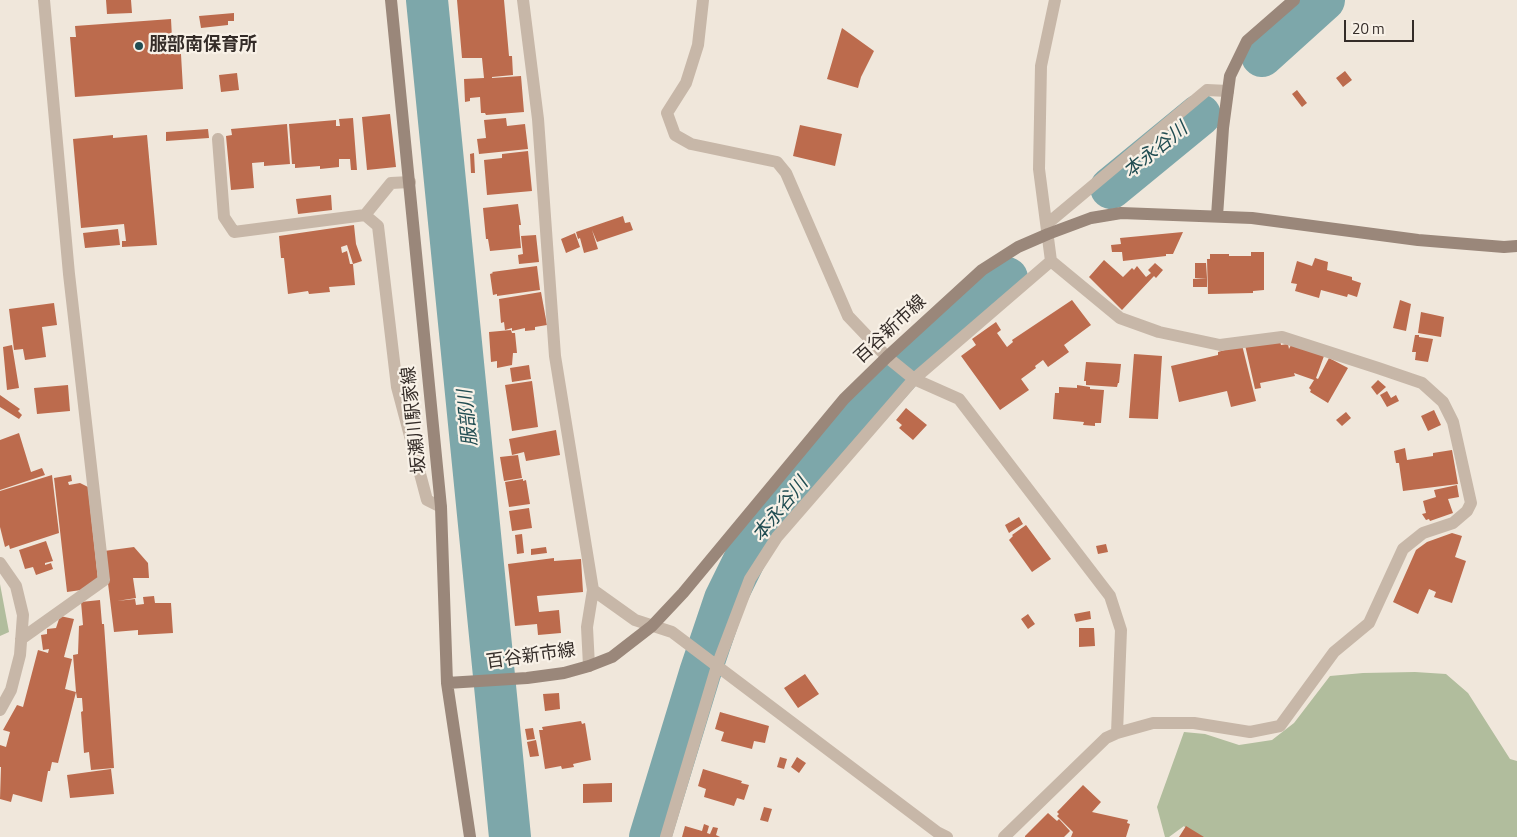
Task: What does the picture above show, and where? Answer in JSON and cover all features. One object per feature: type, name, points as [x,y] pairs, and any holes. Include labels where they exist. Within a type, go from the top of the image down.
[{"type":"main road","name":"坂瀬川駅家線","points":[[391,0],[442,507],[447,683],[470,837]]},
{"type":"main road","points":[[1217,216],[1223,128],[1230,76],[1247,41],[1294,0]]},
{"type":"main road","name":"百谷新市線","points":[[447,683],[527,678],[589,666],[612,657],[652,626],[682,593],[844,399],[982,270],[1047,229],[1121,212],[1252,218],[1418,240],[1504,247],[1517,246]]},
{"type":"street","points":[[21,639],[104,580],[69,274],[44,0]]},
{"type":"street","points":[[523,0],[538,119],[555,356],[593,590],[587,627],[589,666]]},
{"type":"street","points":[[703,0],[698,45],[686,83],[668,113],[675,135],[691,144],[777,162],[786,173],[848,316],[887,357],[914,379],[958,399],[1110,596],[1121,630],[1117,733]]},
{"type":"street","points":[[1004,837],[1106,738],[1117,733],[1153,722],[1194,722],[1250,732],[1280,726],[1334,652],[1370,623],[1402,549],[1423,533],[1454,522],[1467,511],[1471,503],[1452,422],[1443,402],[1422,383],[1282,336],[1220,345],[1159,332],[1120,318],[1052,261],[1039,169],[1041,66],[1056,0]]},
{"type":"street","points":[[1047,229],[1207,90],[1228,91]]},
{"type":"street","points":[[218,139],[224,217],[234,232],[365,215],[391,183],[410,182]]},
{"type":"street","points":[[365,215],[378,226],[397,387],[427,500],[442,507]]},
{"type":"street","points":[[666,837],[718,666],[750,579],[777,537],[914,379],[1052,261]]},
{"type":"street","points":[[0,562],[16,586],[23,615],[20,655],[11,690],[0,710]]},
{"type":"street","points":[[593,590],[635,620],[672,632],[947,837]]},
{"type":"green space","points":[[0,584],[9,632],[0,636]]},
{"type":"green space","points":[[1415,672],[1446,674],[1468,693],[1510,759],[1517,761],[1517,837],[1193,837],[1184,826],[1169,837],[1165,837],[1157,807],[1184,732],[1205,734],[1239,745],[1272,740],[1294,723],[1330,676]]},
{"type":"building","points":[[106,0],[131,0],[132,13],[107,14]]},
{"type":"building","points":[[457,0],[504,0],[509,56],[512,56],[513,75],[492,78],[521,76],[524,112],[486,115],[481,113],[480,97],[470,98],[470,101],[465,102],[464,79],[484,78],[482,58],[462,58]]},
{"type":"building","points":[[234,13],[234,21],[228,21],[228,25],[201,28],[199,16]]},
{"type":"building","points":[[171,19],[172,38],[180,37],[183,89],[75,97],[70,37],[76,37],[75,26]]},
{"type":"building","points":[[842,28],[874,51],[861,77],[858,88],[827,79]]},
{"type":"building","points":[[1345,71],[1352,80],[1343,87],[1336,78]]},
{"type":"building","points":[[237,73],[239,90],[221,92],[219,75]]},
{"type":"building","points":[[1297,90],[1307,103],[1302,107],[1292,94]]},
{"type":"building","points":[[390,114],[396,167],[367,170],[362,117]]},
{"type":"building","points":[[353,118],[357,170],[351,170],[350,159],[339,159],[339,167],[320,169],[320,166],[295,168],[295,164],[292,164],[289,124],[336,120],[336,126],[340,126],[339,119]]},
{"type":"building","points":[[506,118],[507,126],[525,124],[528,149],[479,154],[477,139],[486,138],[484,120]]},
{"type":"building","points":[[287,124],[290,164],[264,166],[264,162],[252,163],[254,188],[231,190],[226,136],[232,135],[231,129]]},
{"type":"building","points":[[800,125],[842,134],[835,166],[793,156]]},
{"type":"building","points":[[208,129],[209,138],[166,141],[166,132]]},
{"type":"building","points":[[113,135],[113,138],[147,135],[157,245],[122,247],[122,241],[126,241],[124,224],[81,228],[73,139]]},
{"type":"building","points":[[528,151],[532,191],[487,195],[484,160],[502,158],[502,154]]},
{"type":"building","points":[[474,153],[475,173],[471,173],[470,154]]},
{"type":"building","points":[[331,195],[332,210],[298,214],[296,199]]},
{"type":"building","points":[[518,204],[521,225],[519,227],[521,248],[490,251],[488,239],[486,239],[483,208]]},
{"type":"building","points":[[623,216],[625,223],[630,222],[633,230],[597,242],[592,230],[598,249],[584,253],[580,238],[578,239],[576,232]]},
{"type":"building","points":[[354,225],[356,244],[362,261],[353,264],[355,285],[329,287],[330,292],[309,294],[308,291],[288,294],[284,258],[281,258],[279,236]],"holes":[[[347,245],[353,264],[350,264],[347,251],[342,253],[341,247]]]},
{"type":"building","points":[[118,229],[120,245],[85,248],[83,233]]},
{"type":"building","points":[[1183,232],[1173,254],[1166,254],[1166,256],[1123,261],[1122,252],[1112,252],[1111,245],[1121,244],[1120,238]]},
{"type":"building","points":[[575,233],[580,247],[566,253],[561,239]]},
{"type":"building","points":[[536,235],[539,262],[519,264],[518,255],[523,254],[521,236]]},
{"type":"building","points":[[1251,252],[1264,252],[1264,290],[1253,291],[1253,293],[1208,294],[1207,259],[1210,259],[1210,254],[1251,256]]},
{"type":"building","points":[[1315,258],[1328,262],[1327,270],[1352,277],[1352,280],[1361,283],[1357,297],[1348,294],[1347,297],[1321,290],[1319,298],[1295,291],[1297,284],[1291,283],[1297,261],[1312,266]]},
{"type":"building","points":[[1104,260],[1123,277],[1132,268],[1134,270],[1137,266],[1146,277],[1151,273],[1148,270],[1155,263],[1163,270],[1156,278],[1154,276],[1122,310],[1089,277]]},
{"type":"building","points":[[1195,263],[1206,263],[1207,278],[1195,278]]},
{"type":"building","points":[[537,266],[540,290],[493,295],[490,274],[492,272]]},
{"type":"building","points":[[1207,278],[1207,287],[1193,287],[1193,279]]},
{"type":"building","points":[[541,292],[547,325],[535,327],[535,330],[525,331],[525,328],[512,331],[512,328],[505,330],[504,322],[501,323],[499,299]]},
{"type":"building","points":[[1072,300],[1091,325],[1064,345],[1069,352],[1048,367],[1043,360],[1021,379],[1029,390],[1000,410],[961,356],[976,345],[972,339],[996,322],[1001,330],[997,333],[1007,347],[1013,342],[1012,340]]},
{"type":"building","points":[[1400,300],[1411,304],[1406,331],[1393,328]]},
{"type":"building","points":[[54,303],[57,325],[42,327],[46,357],[25,360],[23,349],[14,350],[9,309]]},
{"type":"building","points":[[1421,312],[1444,317],[1441,337],[1418,333]]},
{"type":"building","points":[[511,330],[512,333],[515,333],[517,353],[513,353],[512,365],[497,368],[497,361],[491,362],[489,332]]},
{"type":"building","points":[[1415,335],[1433,339],[1428,362],[1415,360],[1416,352],[1412,352]]},
{"type":"building","points":[[1280,341],[1281,345],[1288,344],[1289,349],[1291,345],[1324,356],[1316,378],[1318,379],[1329,358],[1348,368],[1328,403],[1310,392],[1309,388],[1314,380],[1294,373],[1295,376],[1260,383],[1261,388],[1255,389],[1245,345]]},
{"type":"building","points":[[12,345],[19,388],[7,390],[3,347]]},
{"type":"building","points":[[1242,345],[1256,401],[1231,407],[1227,391],[1179,402],[1171,366],[1218,355],[1218,352]]},
{"type":"building","points":[[1134,354],[1162,356],[1158,419],[1129,418]]},
{"type":"building","points":[[1086,362],[1121,364],[1117,387],[1086,385],[1086,381],[1084,381]]},
{"type":"building","points":[[529,365],[531,379],[512,382],[510,368]]},
{"type":"building","points":[[1378,380],[1386,387],[1377,395],[1371,387]]},
{"type":"building","points":[[532,381],[538,427],[512,431],[505,385]]},
{"type":"building","points":[[68,385],[70,411],[37,414],[34,388]]},
{"type":"building","points":[[1077,385],[1090,387],[1090,389],[1104,390],[1101,423],[1095,423],[1095,426],[1083,425],[1084,422],[1053,419],[1055,393],[1059,393],[1059,387],[1077,388]]},
{"type":"building","points":[[1387,391],[1391,398],[1396,395],[1399,401],[1387,407],[1380,395]]},
{"type":"building","points":[[0,395],[20,409],[18,411],[22,415],[19,419],[0,407]]},
{"type":"building","points":[[906,408],[927,425],[913,440],[899,428],[902,425],[896,420]]},
{"type":"building","points":[[1434,410],[1441,425],[1428,431],[1421,416]]},
{"type":"building","points":[[1346,412],[1351,418],[1342,426],[1336,420]]},
{"type":"building","points":[[556,430],[560,455],[526,461],[524,452],[512,455],[509,439]]},
{"type":"building","points":[[19,433],[31,472],[42,468],[45,475],[0,490],[0,440]]},
{"type":"building","points":[[1405,448],[1407,460],[1433,456],[1433,453],[1452,450],[1458,484],[1403,491],[1399,463],[1396,463],[1394,451]]},
{"type":"building","points":[[518,455],[522,478],[504,481],[500,457]]},
{"type":"building","points":[[52,475],[59,533],[10,549],[9,545],[5,547],[0,527],[0,491]]},
{"type":"building","points":[[71,475],[72,481],[68,482],[69,485],[80,483],[88,487],[98,580],[81,590],[67,592],[54,478]]},
{"type":"building","points":[[523,479],[523,481],[526,480],[530,504],[509,507],[505,482]]},
{"type":"building","points":[[1457,485],[1459,497],[1448,499],[1453,513],[1430,521],[1429,519],[1426,520],[1422,514],[1426,513],[1423,501],[1436,497],[1434,490]]},
{"type":"building","points":[[529,508],[532,528],[512,531],[509,511]]},
{"type":"building","points":[[1019,517],[1023,524],[1009,533],[1005,525]]},
{"type":"building","points":[[1026,525],[1051,559],[1032,572],[1009,540],[1012,535]]},
{"type":"building","points":[[1452,533],[1462,536],[1455,557],[1466,561],[1452,603],[1434,597],[1436,592],[1429,589],[1418,614],[1393,602],[1416,550],[1427,542]]},
{"type":"building","points":[[522,534],[524,553],[517,554],[515,535]]},
{"type":"building","points":[[46,541],[53,561],[45,563],[45,565],[51,563],[53,569],[36,575],[33,567],[25,569],[19,550]]},
{"type":"building","points":[[1106,544],[1108,552],[1098,554],[1096,546]]},
{"type":"building","points":[[134,547],[148,563],[149,578],[133,578],[136,598],[117,601],[135,599],[136,605],[144,604],[143,597],[154,596],[155,603],[171,603],[173,633],[138,635],[138,630],[114,632],[104,551]]},
{"type":"building","points":[[546,547],[547,553],[531,555],[531,549]]},
{"type":"building","points":[[554,558],[554,561],[581,559],[583,592],[537,596],[539,612],[559,610],[561,633],[538,635],[537,624],[515,626],[508,564]]},
{"type":"building","points":[[100,600],[102,624],[104,624],[114,768],[91,770],[89,752],[84,753],[81,712],[83,711],[82,698],[77,698],[73,655],[78,654],[79,626],[83,625],[81,602]]},
{"type":"building","points":[[1090,611],[1091,619],[1076,622],[1074,614]]},
{"type":"building","points":[[1028,614],[1035,624],[1028,629],[1021,619]]},
{"type":"building","points":[[60,616],[74,619],[64,657],[72,659],[65,689],[76,692],[58,763],[52,762],[50,771],[48,771],[42,802],[13,794],[11,802],[0,799],[0,745],[6,747],[10,732],[3,730],[17,705],[23,707],[38,650],[48,653],[49,649],[43,650],[41,635],[47,634],[47,629],[56,628]]},
{"type":"building","points":[[1079,628],[1094,628],[1095,646],[1079,647]]},
{"type":"building","points":[[805,674],[819,694],[798,708],[784,688]]},
{"type":"building","points":[[559,693],[560,709],[545,711],[543,694]]},
{"type":"building","points":[[720,712],[769,726],[765,743],[754,741],[752,749],[721,741],[724,732],[715,729]]},
{"type":"building","points":[[581,721],[582,724],[585,723],[591,760],[573,764],[574,767],[562,769],[561,766],[545,769],[539,730],[543,730],[542,727]]},
{"type":"building","points":[[533,728],[535,739],[527,740],[525,729]]},
{"type":"building","points":[[536,740],[539,756],[530,757],[527,742]]},
{"type":"building","points":[[780,757],[787,759],[784,769],[777,767]]},
{"type":"building","points":[[797,757],[806,763],[799,773],[791,767]]},
{"type":"building","points":[[111,769],[114,794],[70,798],[67,775]]},
{"type":"building","points":[[703,769],[749,785],[744,800],[737,798],[734,806],[704,797],[706,789],[698,786]]},
{"type":"building","points":[[612,783],[612,802],[583,803],[583,784]]},
{"type":"building","points":[[1083,785],[1101,802],[1092,812],[1128,820],[1127,823],[1130,824],[1126,837],[1071,837],[1073,832],[1057,816],[1059,814],[1057,812]]},
{"type":"building","points":[[764,807],[772,809],[768,822],[760,820]]},
{"type":"building","points":[[1048,813],[1057,821],[1059,819],[1070,831],[1064,837],[1025,837],[1025,836]]},
{"type":"building","points":[[704,824],[709,826],[707,833],[710,834],[713,827],[718,828],[716,835],[720,837],[682,837],[685,826],[702,831]]},
{"type":"building","points":[[1186,826],[1204,837],[1179,837]]},
{"type":"waterway","name":"服部川","points":[[427,0],[510,837]]},
{"type":"waterway","name":"本永谷川","points":[[1262,56],[1324,0]]},
{"type":"waterway","name":"本永谷川","points":[[1111,188],[1200,115]]},
{"type":"waterway","name":"本永谷川","points":[[650,837],[700,673],[725,599],[758,532],[916,354],[1007,278]]},
{"type":"place","name":"服部南保育所","points":[[139,46]]}]
